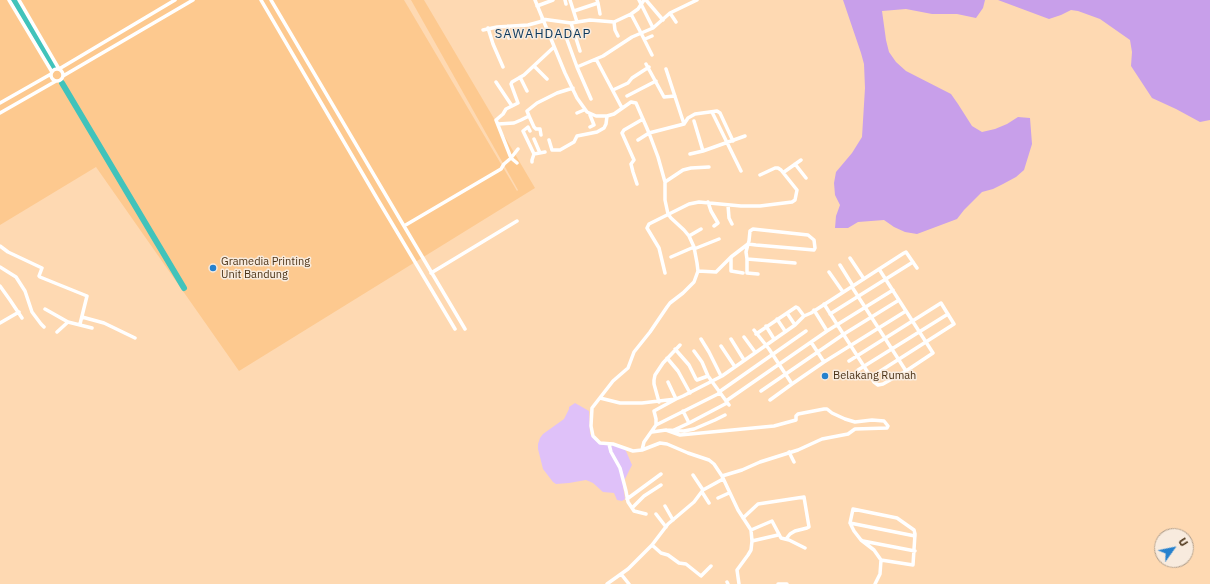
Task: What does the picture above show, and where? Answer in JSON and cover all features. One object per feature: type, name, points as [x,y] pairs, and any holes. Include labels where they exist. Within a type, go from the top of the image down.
[{"type":"street","points":[[9,0],[53,79],[56,81]]},
{"type":"street","points":[[19,0],[59,69],[62,71],[63,76]]},
{"type":"street","points":[[0,103],[51,73],[55,69],[59,69],[175,0]]},
{"type":"street","points":[[0,113],[60,80],[63,76],[192,0]]},
{"type":"street","points":[[261,0],[382,197],[404,226],[465,329]]},
{"type":"street","points":[[271,0],[375,184],[455,330]]},
{"type":"street","points":[[535,0],[554,47],[584,110],[596,116],[607,116],[614,114],[631,102],[634,102],[637,105],[658,157],[665,182],[665,200],[668,214],[689,236],[698,263],[698,271],[694,282],[670,303],[634,352],[626,370],[612,381],[592,408],[591,416],[593,436],[600,443],[633,451],[642,450],[655,444],[667,444],[711,461],[714,464],[738,510],[751,530],[751,550],[737,570],[739,584]]},
{"type":"street","points":[[537,6],[553,0]]},
{"type":"street","points":[[570,0],[577,22]]},
{"type":"street","points":[[639,0],[653,28]]},
{"type":"street","points":[[483,30],[488,28],[528,25],[543,20],[572,23],[590,20],[614,22],[631,14],[638,9],[645,0],[663,20]]},
{"type":"street","points":[[577,67],[603,56],[632,37],[653,28],[670,13],[697,0]]},
{"type":"street","points":[[574,11],[597,2],[600,14]]},
{"type":"street","points":[[670,13],[676,22]]},
{"type":"street","points":[[631,14],[652,55]]},
{"type":"street","points":[[614,22],[615,30],[618,36]]},
{"type":"street","points":[[572,23],[580,51]]},
{"type":"street","points":[[508,26],[509,38]]},
{"type":"street","points":[[488,28],[503,67]]},
{"type":"street","points":[[644,39],[652,36]]},
{"type":"street","points":[[566,37],[577,67],[592,99]]},
{"type":"street","points":[[517,163],[511,158],[496,119],[503,114],[506,109],[518,102],[511,83],[534,66],[554,47]]},
{"type":"street","points":[[596,58],[622,108]]},
{"type":"street","points":[[534,66],[547,79]]},
{"type":"street","points":[[613,90],[628,83],[632,78],[648,66],[664,97],[676,96]]},
{"type":"street","points":[[666,69],[684,124]]},
{"type":"street","points":[[520,77],[527,91]]},
{"type":"street","points":[[627,96],[656,81]]},
{"type":"street","points":[[496,82],[512,106]]},
{"type":"street","points":[[530,132],[528,127],[527,111],[536,103],[557,93],[573,88]]},
{"type":"street","points":[[577,112],[584,110]]},
{"type":"street","points":[[712,112],[741,171]]},
{"type":"street","points":[[638,140],[649,133],[684,124],[688,118],[695,114],[718,112],[720,113],[733,140]]},
{"type":"street","points":[[590,114],[594,125],[590,127]]},
{"type":"street","points":[[549,140],[552,150],[560,150],[574,142],[577,136],[597,132],[604,128],[607,116]]},
{"type":"street","points":[[498,124],[514,123],[527,117]]},
{"type":"street","points":[[527,117],[536,129],[540,129],[541,135]]},
{"type":"street","points":[[637,184],[631,164],[634,160],[622,132],[642,119]]},
{"type":"street","points":[[694,121],[703,151]]},
{"type":"street","points":[[528,127],[523,132],[534,154],[532,162]]},
{"type":"street","points":[[690,154],[728,143],[745,136]]},
{"type":"street","points":[[534,139],[540,153]]},
{"type":"street","points":[[404,226],[501,169],[518,149]]},
{"type":"street","points":[[534,154],[545,152]]},
{"type":"street","points":[[784,172],[801,160]]},
{"type":"street","points":[[795,164],[806,178]]},
{"type":"street","points":[[665,182],[683,170],[709,167]]},
{"type":"street","points":[[665,273],[659,248],[647,228],[649,224],[689,204],[698,202],[741,206],[760,206],[795,200],[797,190],[784,172],[778,168],[775,168],[760,175]]},
{"type":"street","points":[[708,202],[718,223],[714,226]]},
{"type":"street","points":[[728,205],[729,218],[732,224]]},
{"type":"street","points":[[431,272],[517,221]]},
{"type":"street","points":[[689,236],[701,229]]},
{"type":"street","points":[[698,271],[716,272],[731,257],[748,244],[814,250],[814,240],[808,235],[757,229],[751,230],[748,244],[746,256],[747,273],[758,274]]},
{"type":"street","points":[[671,257],[719,239]]},
{"type":"street","points":[[0,246],[8,252],[42,268],[40,277],[87,296],[80,324]]},
{"type":"street","points":[[656,425],[654,411],[721,376],[795,325],[804,316],[811,314],[814,310],[905,252],[917,268]]},
{"type":"street","points":[[731,257],[731,270],[743,273]]},
{"type":"street","points":[[850,258],[864,279]]},
{"type":"street","points":[[747,259],[795,263]]},
{"type":"street","points":[[830,314],[913,262]]},
{"type":"street","points":[[840,265],[906,371]]},
{"type":"street","points":[[0,267],[16,277],[25,291],[32,312],[44,327]]},
{"type":"street","points":[[824,304],[874,382],[881,385],[906,371],[933,353],[879,269]]},
{"type":"street","points":[[829,272],[843,292]]},
{"type":"street","points":[[0,286],[22,318]]},
{"type":"street","points":[[674,430],[727,403],[779,363],[837,324],[893,290]]},
{"type":"street","points":[[761,391],[844,334],[899,300]]},
{"type":"street","points":[[849,361],[941,303],[954,324],[871,377]]},
{"type":"street","points":[[792,384],[779,363],[755,332],[796,307],[804,316]]},
{"type":"street","points":[[45,309],[68,322],[92,328]]},
{"type":"street","points":[[814,310],[827,331]]},
{"type":"street","points":[[770,400],[824,362],[906,311]]},
{"type":"street","points":[[0,323],[19,312]]},
{"type":"street","points":[[787,313],[795,325]]},
{"type":"street","points":[[858,370],[948,314]]},
{"type":"street","points":[[82,317],[104,323],[135,338]]},
{"type":"street","points":[[776,320],[785,331]]},
{"type":"street","points":[[57,332],[68,322]]},
{"type":"street","points":[[766,326],[774,339]]},
{"type":"street","points":[[642,450],[644,442],[656,425],[719,392],[806,331]]},
{"type":"street","points":[[744,337],[755,352]]},
{"type":"street","points":[[701,339],[721,376]]},
{"type":"street","points":[[731,339],[744,360]]},
{"type":"street","points":[[811,342],[824,362]]},
{"type":"street","points":[[659,402],[654,380],[663,363],[680,345]]},
{"type":"street","points":[[721,346],[735,367]]},
{"type":"street","points":[[675,349],[689,365],[697,380],[708,376]]},
{"type":"street","points":[[694,351],[702,362],[711,381],[727,403]]},
{"type":"street","points":[[667,358],[678,371],[690,393]]},
{"type":"street","points":[[668,382],[676,399]]},
{"type":"street","points":[[600,398],[620,403],[659,402],[676,399]]},
{"type":"street","points":[[607,584],[628,569],[652,545],[666,527],[694,502],[703,491],[722,478],[798,450],[822,439],[848,434],[855,429],[888,428],[888,426],[884,421],[872,420],[855,422],[824,409],[798,414],[796,416],[796,420],[774,426],[680,435],[666,430]]},
{"type":"street","points":[[683,411],[689,423]]},
{"type":"street","points":[[652,432],[666,430],[684,431],[694,429],[725,415]]},
{"type":"street","points":[[609,444],[611,452],[620,468],[628,502],[637,512],[646,514]]},
{"type":"street","points":[[790,452],[794,462]]},
{"type":"street","points":[[627,499],[661,474]]},
{"type":"street","points":[[693,475],[709,503]]},
{"type":"street","points":[[632,508],[644,496],[661,485]]},
{"type":"street","points":[[718,498],[729,492]]},
{"type":"street","points":[[743,518],[758,504],[804,497],[809,527],[794,531],[786,539]]},
{"type":"street","points":[[665,506],[673,520]]},
{"type":"street","points":[[875,584],[880,574],[881,560],[874,550],[862,540],[850,524],[853,509],[897,518],[913,528],[915,536],[915,551],[913,565],[881,560]]},
{"type":"street","points":[[656,514],[666,527]]},
{"type":"street","points":[[751,530],[772,521],[778,535],[781,538],[805,548]]},
{"type":"street","points":[[850,524],[915,536]]},
{"type":"street","points":[[857,534],[859,525]]},
{"type":"street","points":[[752,541],[778,535]]},
{"type":"street","points":[[862,540],[915,551]]},
{"type":"street","points":[[652,545],[660,553],[668,555],[679,563],[686,564],[701,576],[711,566]]},
{"type":"street","points":[[621,574],[629,584]]},
{"type":"street","points":[[778,584],[787,584]]},
{"type":"shaded area","points":[[0,0],[404,0],[517,191],[518,190],[411,0],[424,0],[535,188],[239,371],[96,167],[0,225]]},
{"type":"shaded area","points":[[843,0],[985,0],[983,8],[976,18],[957,14],[932,14],[906,9],[882,11],[886,40],[889,52],[896,62],[906,71],[951,94],[972,126],[982,132],[1007,124],[1018,117],[1030,118],[1032,144],[1024,170],[1016,177],[1003,184],[982,192],[957,219],[917,234],[905,232],[884,220],[858,222],[848,228],[835,228],[836,216],[840,205],[835,195],[834,183],[836,172],[852,153],[862,137],[865,88],[864,64]]},
{"type":"shaded area","points":[[998,0],[1210,0],[1210,120],[1200,122],[1152,98],[1131,66],[1132,52],[1130,40],[1100,19],[1071,10],[1049,19]]},
{"type":"shaded area","points":[[575,403],[589,411],[590,434],[597,442],[610,444],[626,451],[632,465],[624,481],[623,486],[625,499],[622,501],[617,500],[614,493],[603,492],[593,483],[586,480],[556,484],[543,469],[538,449],[540,438],[543,434],[564,419],[569,407]]},
{"type":"waterway","points":[[14,0],[54,67]]},
{"type":"waterway","points":[[62,83],[184,288]]},
{"type":"place","name":"Gramedia Printing Unit Bandung","points":[[213,268]]},
{"type":"place","name":"Belakang Rumah","points":[[825,376]]},
{"type":"district","name":"SAWAHDADAP","points":[[543,34]]}]
